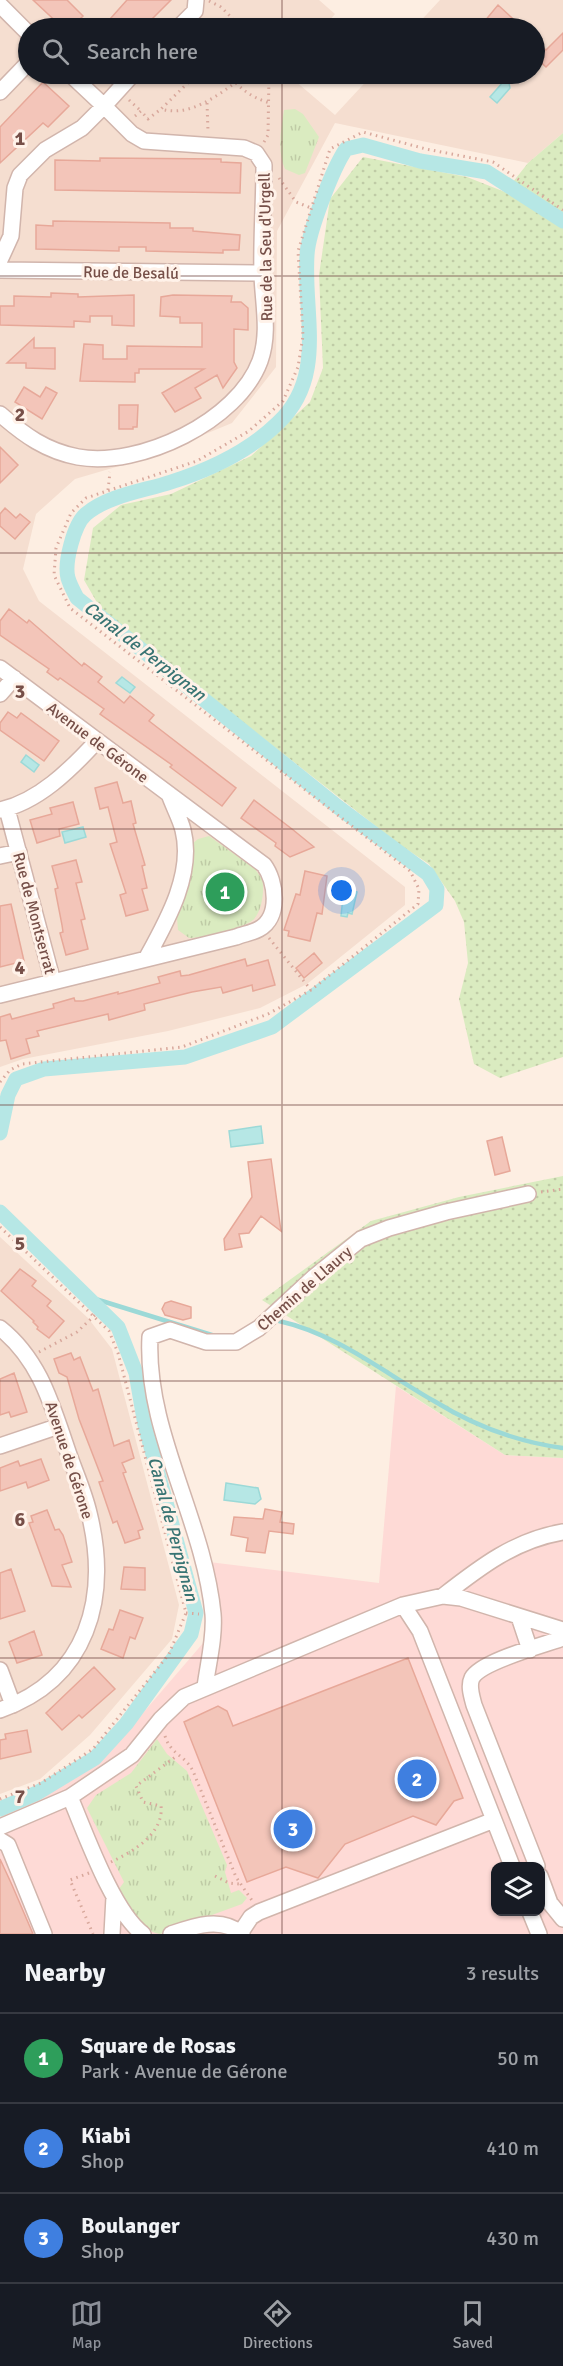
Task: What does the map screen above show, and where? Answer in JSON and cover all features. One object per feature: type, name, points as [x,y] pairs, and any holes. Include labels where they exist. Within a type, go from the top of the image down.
[{"type":"street","points":[[188,18],[195,11],[196,0]]},
{"type":"street","points":[[0,5],[18,23]]},
{"type":"street","points":[[0,92],[18,73]]},
{"type":"street","name":"Rue de la Seu d'Urgell","points":[[0,414],[24,435],[45,447],[81,458],[111,459],[155,448],[194,431],[229,405],[252,379],[260,360],[266,335],[262,273],[260,159],[244,148],[144,141],[124,126],[81,84]]},
{"type":"street","points":[[0,260],[11,236],[15,188],[20,175],[45,150],[82,128],[124,84]]},
{"type":"street","name":"Rue de Besalú","points":[[0,270],[262,273]]},
{"type":"street","name":"Avenue de Gérone","points":[[0,668],[96,742],[264,865],[271,875],[275,888],[270,916],[261,928]]},
{"type":"street","points":[[0,694],[14,678]]},
{"type":"street","points":[[4,809],[27,800],[51,784],[96,742]]},
{"type":"street","points":[[146,959],[173,908],[184,867],[183,831],[169,794]]},
{"type":"street","name":"Rue de Montserrat","points":[[4,809],[19,852],[53,982]]},
{"type":"street","points":[[0,856],[19,852]]},
{"type":"street","points":[[0,995],[261,928]]},
{"type":"street","name":"Chemin de Llaury","points":[[205,1687],[213,1616],[195,1532],[151,1392],[150,1337],[170,1330],[206,1342],[236,1342],[259,1328],[314,1277],[361,1239],[389,1228],[446,1212],[528,1194]]},
{"type":"street","name":"Avenue de Gérone","points":[[0,1328],[29,1356],[42,1378],[89,1512],[95,1544],[96,1580],[93,1609],[83,1639],[61,1672],[41,1691],[6,1707]]},
{"type":"street","points":[[0,1446],[59,1426]]},
{"type":"street","points":[[442,1596],[491,1558],[523,1543],[563,1532]]},
{"type":"street","points":[[0,1827],[70,1797],[132,1755],[161,1719],[184,1697],[403,1605],[442,1596],[461,1598],[563,1630]]},
{"type":"street","points":[[403,1605],[420,1631],[510,1862]]},
{"type":"street","points":[[519,1617],[530,1650]]},
{"type":"street","points":[[535,1862],[474,1706],[470,1685],[473,1676],[487,1665],[563,1638]]},
{"type":"street","points":[[0,1670],[6,1707]]},
{"type":"street","points":[[70,1797],[114,1894],[132,1926],[143,1934]]},
{"type":"street","points":[[171,1934],[202,1923],[227,1926],[242,1933],[251,1917],[259,1912],[494,1820]]},
{"type":"street","points":[[0,1840],[8,1845],[44,1934]]},
{"type":"street","points":[[545,1890],[550,1903],[563,1919]]},
{"type":"street","points":[[112,1934],[114,1894]]},
{"type":"street","points":[[532,1916],[539,1934]]},
{"type":"path","points":[[207,0],[221,7],[232,18]]},
{"type":"path","points":[[124,126],[141,111],[148,118],[161,109],[187,84]]},
{"type":"path","points":[[161,109],[171,112],[207,103],[235,84]]},
{"type":"path","points":[[237,84],[257,99],[270,103]]},
{"type":"path","points":[[269,84],[268,135],[260,159],[278,176],[296,202],[311,208]]},
{"type":"path","points":[[207,103],[209,145]]},
{"type":"path","points":[[0,1082],[10,1070],[22,1064],[182,1047],[268,1014],[311,990],[418,904],[419,889],[410,871],[70,608],[54,575],[56,548],[71,513],[86,498],[197,461],[249,431],[283,401],[298,368],[303,336],[298,251],[330,149],[363,132],[426,149],[494,162],[563,210]]},
{"type":"path","points":[[108,491],[111,459]]},
{"type":"path","points":[[261,928],[311,990]]},
{"type":"path","points":[[528,1194],[563,1189]]},
{"type":"path","points":[[0,1227],[109,1331],[118,1353],[186,1613],[169,1654],[93,1749],[41,1783],[0,1799]]},
{"type":"path","points":[[29,1356],[77,1332],[95,1316]]},
{"type":"path","points":[[186,1613],[203,1614]]},
{"type":"path","points":[[161,1719],[168,1746],[188,1762],[193,1771],[240,1884],[259,1912]]},
{"type":"path","points":[[93,1934],[70,1880],[132,1852],[148,1838],[158,1822],[161,1806],[157,1803],[143,1802],[136,1786],[178,1755]]},
{"type":"path","points":[[215,1876],[229,1883],[240,1884]]},
{"type":"shaded area","points":[[0,0],[319,0],[335,14],[332,18],[18,18],[18,84],[299,84],[335,115],[364,84],[545,84],[545,18],[423,18],[440,0],[563,0],[563,133],[528,163],[335,123],[277,231],[276,367],[232,423],[150,457],[75,479],[36,514],[23,569],[39,601],[405,887],[405,905],[307,984],[260,1008],[168,1031],[23,1059],[0,1067]]},
{"type":"shaded area","points":[[0,1237],[88,1318],[112,1349],[179,1605],[172,1639],[90,1735],[40,1779],[0,1794]]},
{"type":"shaded area","points":[[396,1386],[505,1455],[563,1458],[563,1934],[0,1934],[0,1819],[16,1816],[106,1756],[210,1635],[201,1561],[379,1583]]},
{"type":"green space","points":[[295,109],[303,114],[319,137],[305,173],[299,175],[285,169],[280,148],[284,110]]},
{"type":"green space","points":[[563,133],[563,1057],[500,1078],[474,1064],[459,999],[468,963],[464,922],[455,901],[429,864],[400,845],[103,613],[84,580],[93,528],[121,505],[171,494],[251,456],[310,402],[323,368],[319,275],[330,199],[363,157],[467,177],[505,192],[528,163]]},
{"type":"green space","points":[[209,836],[255,869],[262,879],[262,900],[259,912],[248,923],[222,932],[189,938],[178,930],[177,918],[191,875],[192,844],[198,839]]},
{"type":"green space","points":[[563,1176],[563,1458],[505,1455],[262,1300],[371,1221],[459,1197]]},
{"type":"green space","points":[[157,1739],[167,1754],[187,1771],[227,1865],[225,1872],[231,1893],[239,1890],[247,1898],[242,1904],[160,1934],[145,1928],[130,1911],[119,1889],[124,1882],[87,1808],[96,1795],[131,1773]]},
{"type":"water","points":[[501,84],[509,84],[510,88],[497,103],[490,97]]},
{"type":"water","points":[[122,677],[135,687],[130,693],[116,683]]},
{"type":"water","points":[[26,755],[39,765],[34,772],[21,762]]},
{"type":"water","points":[[83,827],[86,837],[65,843],[62,832]]},
{"type":"water","points":[[344,888],[357,892],[352,914],[348,913],[347,917],[341,916]]},
{"type":"water","points":[[261,1126],[263,1143],[231,1147],[229,1131]]},
{"type":"water","points":[[226,1483],[258,1488],[261,1499],[255,1504],[224,1500]]},
{"type":"building","points":[[33,0],[67,0],[83,16],[81,18],[52,18]]},
{"type":"building","points":[[127,0],[171,0],[153,18],[111,18]]},
{"type":"building","points":[[498,5],[512,18],[487,18]]},
{"type":"building","points":[[563,33],[563,50],[546,67],[546,50]]},
{"type":"building","points":[[41,84],[45,84],[69,106],[48,127],[43,123],[0,163],[0,127]]},
{"type":"building","points":[[100,158],[221,159],[221,162],[241,163],[240,193],[55,190],[55,160],[100,161]]},
{"type":"building","points":[[53,221],[170,223],[170,228],[193,228],[193,231],[240,235],[239,250],[223,250],[223,253],[146,251],[146,247],[119,247],[119,251],[36,249],[36,225],[53,226]]},
{"type":"building","points":[[51,293],[78,294],[78,297],[134,295],[134,326],[112,325],[112,316],[90,316],[90,322],[74,321],[74,327],[0,325],[0,306],[14,306],[14,296],[51,297]]},
{"type":"building","points":[[173,295],[232,296],[231,302],[241,302],[248,308],[248,330],[234,329],[234,362],[237,368],[223,388],[217,375],[195,388],[201,398],[175,412],[162,393],[204,369],[139,369],[139,373],[135,373],[135,382],[80,381],[84,344],[103,345],[103,359],[127,359],[127,346],[202,347],[202,323],[180,323],[180,317],[160,316],[161,297]]},
{"type":"building","points":[[34,338],[34,348],[55,348],[55,369],[26,368],[26,363],[7,363]]},
{"type":"building","points":[[24,387],[40,397],[46,387],[57,393],[42,419],[15,402]]},
{"type":"building","points":[[119,405],[138,405],[137,427],[119,429]]},
{"type":"building","points":[[0,447],[18,465],[0,483]]},
{"type":"building","points":[[5,508],[16,518],[20,514],[30,522],[15,539],[0,526],[0,514]]},
{"type":"building","points":[[9,609],[27,623],[29,620],[82,666],[84,663],[102,677],[98,682],[124,703],[130,696],[154,715],[149,721],[236,788],[222,806],[170,767],[172,765],[100,714],[104,709],[60,678],[58,680],[47,672],[49,669],[0,635],[0,621]]},
{"type":"building","points":[[8,712],[17,718],[21,713],[59,741],[44,761],[0,730],[0,723]]},
{"type":"building","points":[[117,782],[123,803],[131,801],[136,823],[133,824],[145,865],[142,866],[147,888],[142,889],[148,910],[126,916],[120,895],[126,893],[110,844],[117,842],[108,807],[100,809],[95,788]]},
{"type":"building","points":[[254,800],[314,847],[290,857],[275,846],[276,843],[241,818]]},
{"type":"building","points":[[73,802],[79,824],[59,829],[60,836],[37,843],[30,820],[52,814],[50,808]]},
{"type":"building","points":[[76,860],[82,882],[76,883],[85,919],[81,920],[88,949],[66,955],[60,933],[63,932],[55,889],[58,888],[52,866]]},
{"type":"building","points":[[305,871],[327,876],[322,914],[317,913],[310,941],[288,936],[289,931],[284,930],[296,894],[300,895]]},
{"type":"building","points":[[11,904],[24,961],[0,967],[0,906]]},
{"type":"building","points":[[314,953],[322,963],[304,978],[296,968]]},
{"type":"building","points":[[245,959],[247,966],[268,960],[275,985],[253,991],[252,985],[223,993],[221,987],[192,992],[144,1004],[145,1010],[109,1020],[108,1014],[37,1031],[39,1036],[26,1039],[30,1053],[11,1059],[6,1040],[0,1041],[0,1017],[10,1014],[12,1019],[54,1008],[53,1004],[74,998],[75,1001],[83,1001],[118,992],[118,994],[160,983],[158,977],[180,971],[181,976],[189,975]]},
{"type":"building","points":[[502,1137],[510,1171],[495,1175],[487,1141]]},
{"type":"building","points":[[271,1159],[281,1231],[261,1216],[249,1233],[239,1234],[242,1247],[225,1250],[224,1239],[252,1197],[248,1162]]},
{"type":"building","points":[[20,1269],[36,1281],[32,1286],[51,1301],[47,1306],[64,1321],[49,1338],[37,1329],[34,1321],[1,1291]]},
{"type":"building","points":[[171,1301],[191,1307],[191,1318],[183,1320],[165,1315],[162,1309],[165,1303]]},
{"type":"building","points":[[71,1353],[74,1360],[80,1357],[93,1391],[98,1389],[114,1446],[129,1440],[134,1458],[122,1463],[126,1472],[123,1473],[143,1529],[138,1531],[140,1538],[125,1543],[117,1521],[113,1523],[99,1482],[103,1481],[79,1419],[67,1377],[59,1373],[54,1359]]},
{"type":"building","points":[[14,1373],[27,1412],[11,1417],[9,1412],[0,1415],[0,1379]]},
{"type":"building","points":[[41,1459],[49,1480],[28,1488],[26,1482],[0,1491],[0,1468],[18,1461],[20,1466]]},
{"type":"building","points":[[265,1509],[282,1512],[280,1522],[294,1524],[293,1534],[269,1531],[265,1553],[246,1551],[248,1538],[231,1535],[234,1517],[263,1519]]},
{"type":"building","points":[[47,1510],[55,1530],[59,1529],[63,1535],[72,1562],[62,1565],[71,1587],[52,1586],[29,1523],[33,1522],[31,1516]]},
{"type":"building","points":[[124,1567],[145,1568],[145,1590],[121,1589]]},
{"type":"building","points":[[11,1569],[25,1611],[0,1619],[0,1573]]},
{"type":"building","points":[[120,1610],[143,1618],[135,1639],[130,1637],[123,1658],[101,1649],[109,1629],[113,1630]]},
{"type":"building","points":[[34,1631],[42,1655],[17,1663],[9,1642]]},
{"type":"building","points":[[408,1658],[463,1798],[454,1801],[436,1825],[413,1816],[345,1844],[318,1878],[286,1867],[247,1882],[184,1722],[218,1706],[227,1711],[233,1726]]},
{"type":"building","points":[[94,1667],[115,1689],[82,1718],[79,1715],[62,1730],[46,1713]]},
{"type":"building","points":[[27,1730],[31,1752],[0,1759],[0,1740],[6,1739],[5,1734]]},
{"type":"building","points":[[0,1859],[12,1885],[33,1934],[0,1934]]},
{"type":"waterway","name":"Canal de Perpignan","points":[[0,1133],[8,1095],[16,1079],[44,1069],[185,1057],[272,1027],[436,905],[437,889],[428,874],[338,807],[77,598],[68,578],[67,563],[74,535],[82,519],[105,502],[185,477],[241,451],[267,433],[293,405],[303,386],[308,365],[308,245],[322,200],[346,149],[363,145],[420,161],[487,172],[563,221]]},
{"type":"waterway","name":"Canal de Perpignan","points":[[0,1212],[118,1327],[136,1373],[145,1425],[196,1613],[191,1634],[126,1724],[95,1758],[37,1793],[0,1809]]},
{"type":"waterway","points":[[89,1297],[215,1336]]},
{"type":"waterway","points":[[279,1321],[340,1344],[449,1410],[480,1425],[529,1442],[563,1448]]},
{"type":"place","name":"Square de Rosas","points":[[225,892]]},
{"type":"place","name":"Kiabi","points":[[417,1779]]},
{"type":"place","name":"Boulanger","points":[[293,1829]]}]
